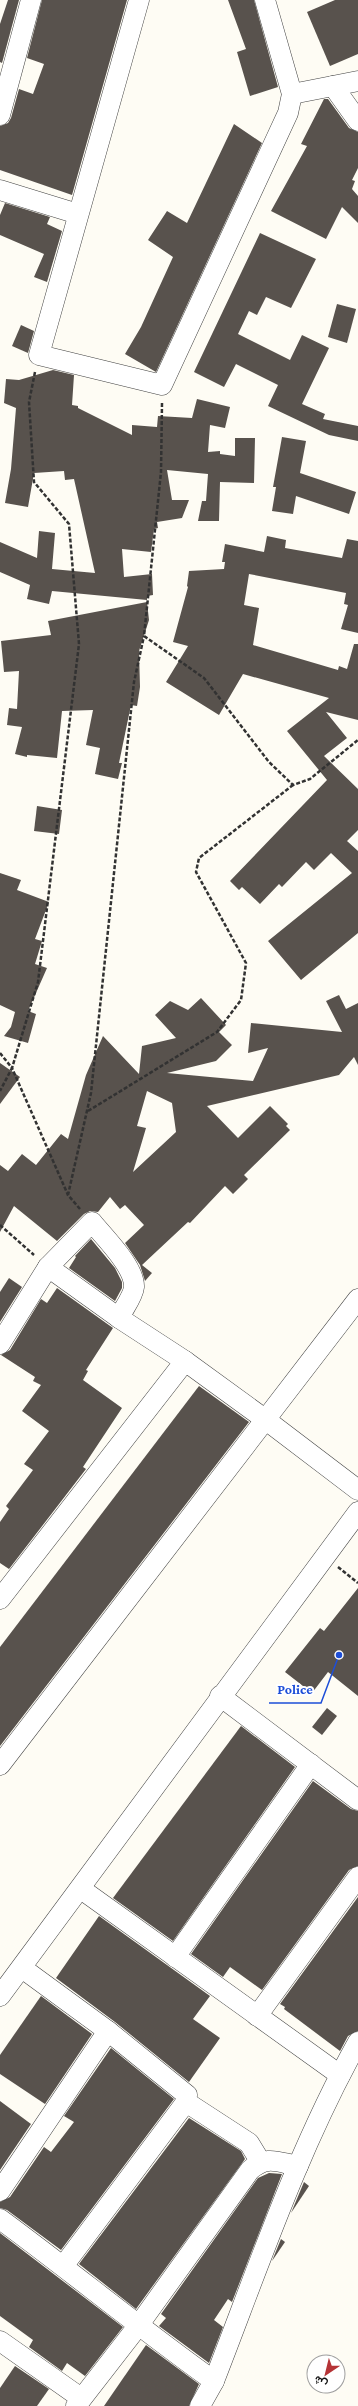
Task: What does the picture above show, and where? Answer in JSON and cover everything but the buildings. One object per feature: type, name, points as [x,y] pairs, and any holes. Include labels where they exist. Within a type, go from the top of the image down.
[{"type":"street","points":[[0,115],[31,0]]},
{"type":"street","points":[[139,0],[39,355],[162,385],[288,113],[292,94],[265,0]]},
{"type":"street","points":[[292,94],[358,81]]},
{"type":"street","points":[[333,86],[358,121]]},
{"type":"street","points":[[0,190],[78,214]]},
{"type":"street","points":[[0,1344],[48,1267],[92,1222],[127,1266],[132,1276],[134,1287],[119,1318]]},
{"type":"street","points":[[48,1267],[119,1318],[185,1361],[358,1490]]},
{"type":"street","points":[[0,1765],[358,1299]]},
{"type":"street","points":[[0,1599],[185,1361]]},
{"type":"street","points":[[0,1996],[81,1889],[220,1696],[358,1512]]},
{"type":"street","points":[[220,1696],[358,1800]]},
{"type":"street","points":[[175,1957],[311,1764]]},
{"type":"street","points":[[256,2016],[358,1877]]},
{"type":"street","points":[[81,1889],[340,2075]]},
{"type":"street","points":[[22,1968],[188,2094],[186,2102],[64,2265]]},
{"type":"street","points":[[0,2191],[108,2032]]},
{"type":"street","points":[[200,2406],[214,2381],[298,2166],[340,2075],[358,2042]]},
{"type":"street","points":[[186,2102],[249,2143],[260,2161]]},
{"type":"street","points":[[3,2348],[78,2402],[138,2326],[250,2170],[260,2161],[273,2161],[298,2166]]},
{"type":"street","points":[[0,2219],[64,2265],[138,2326],[214,2381]]},
{"type":"path","points":[[0,1091],[12,1068],[38,982],[79,644],[69,524],[34,482],[29,402],[39,355]]},
{"type":"path","points":[[68,1195],[92,1085],[134,682],[144,636],[160,472],[162,385]]},
{"type":"path","points":[[144,636],[204,678],[269,762],[293,785]]},
{"type":"path","points":[[87,1111],[217,1032],[241,1000],[246,963],[196,872],[197,864],[200,858],[293,785],[310,779],[358,740]]},
{"type":"path","points":[[0,1053],[12,1068],[68,1195],[92,1222]]},
{"type":"path","points":[[0,1225],[48,1267]]},
{"type":"path","points":[[324,1556],[358,1583]]},
{"type":"place","name":"Police","points":[[339,1655]]}]
